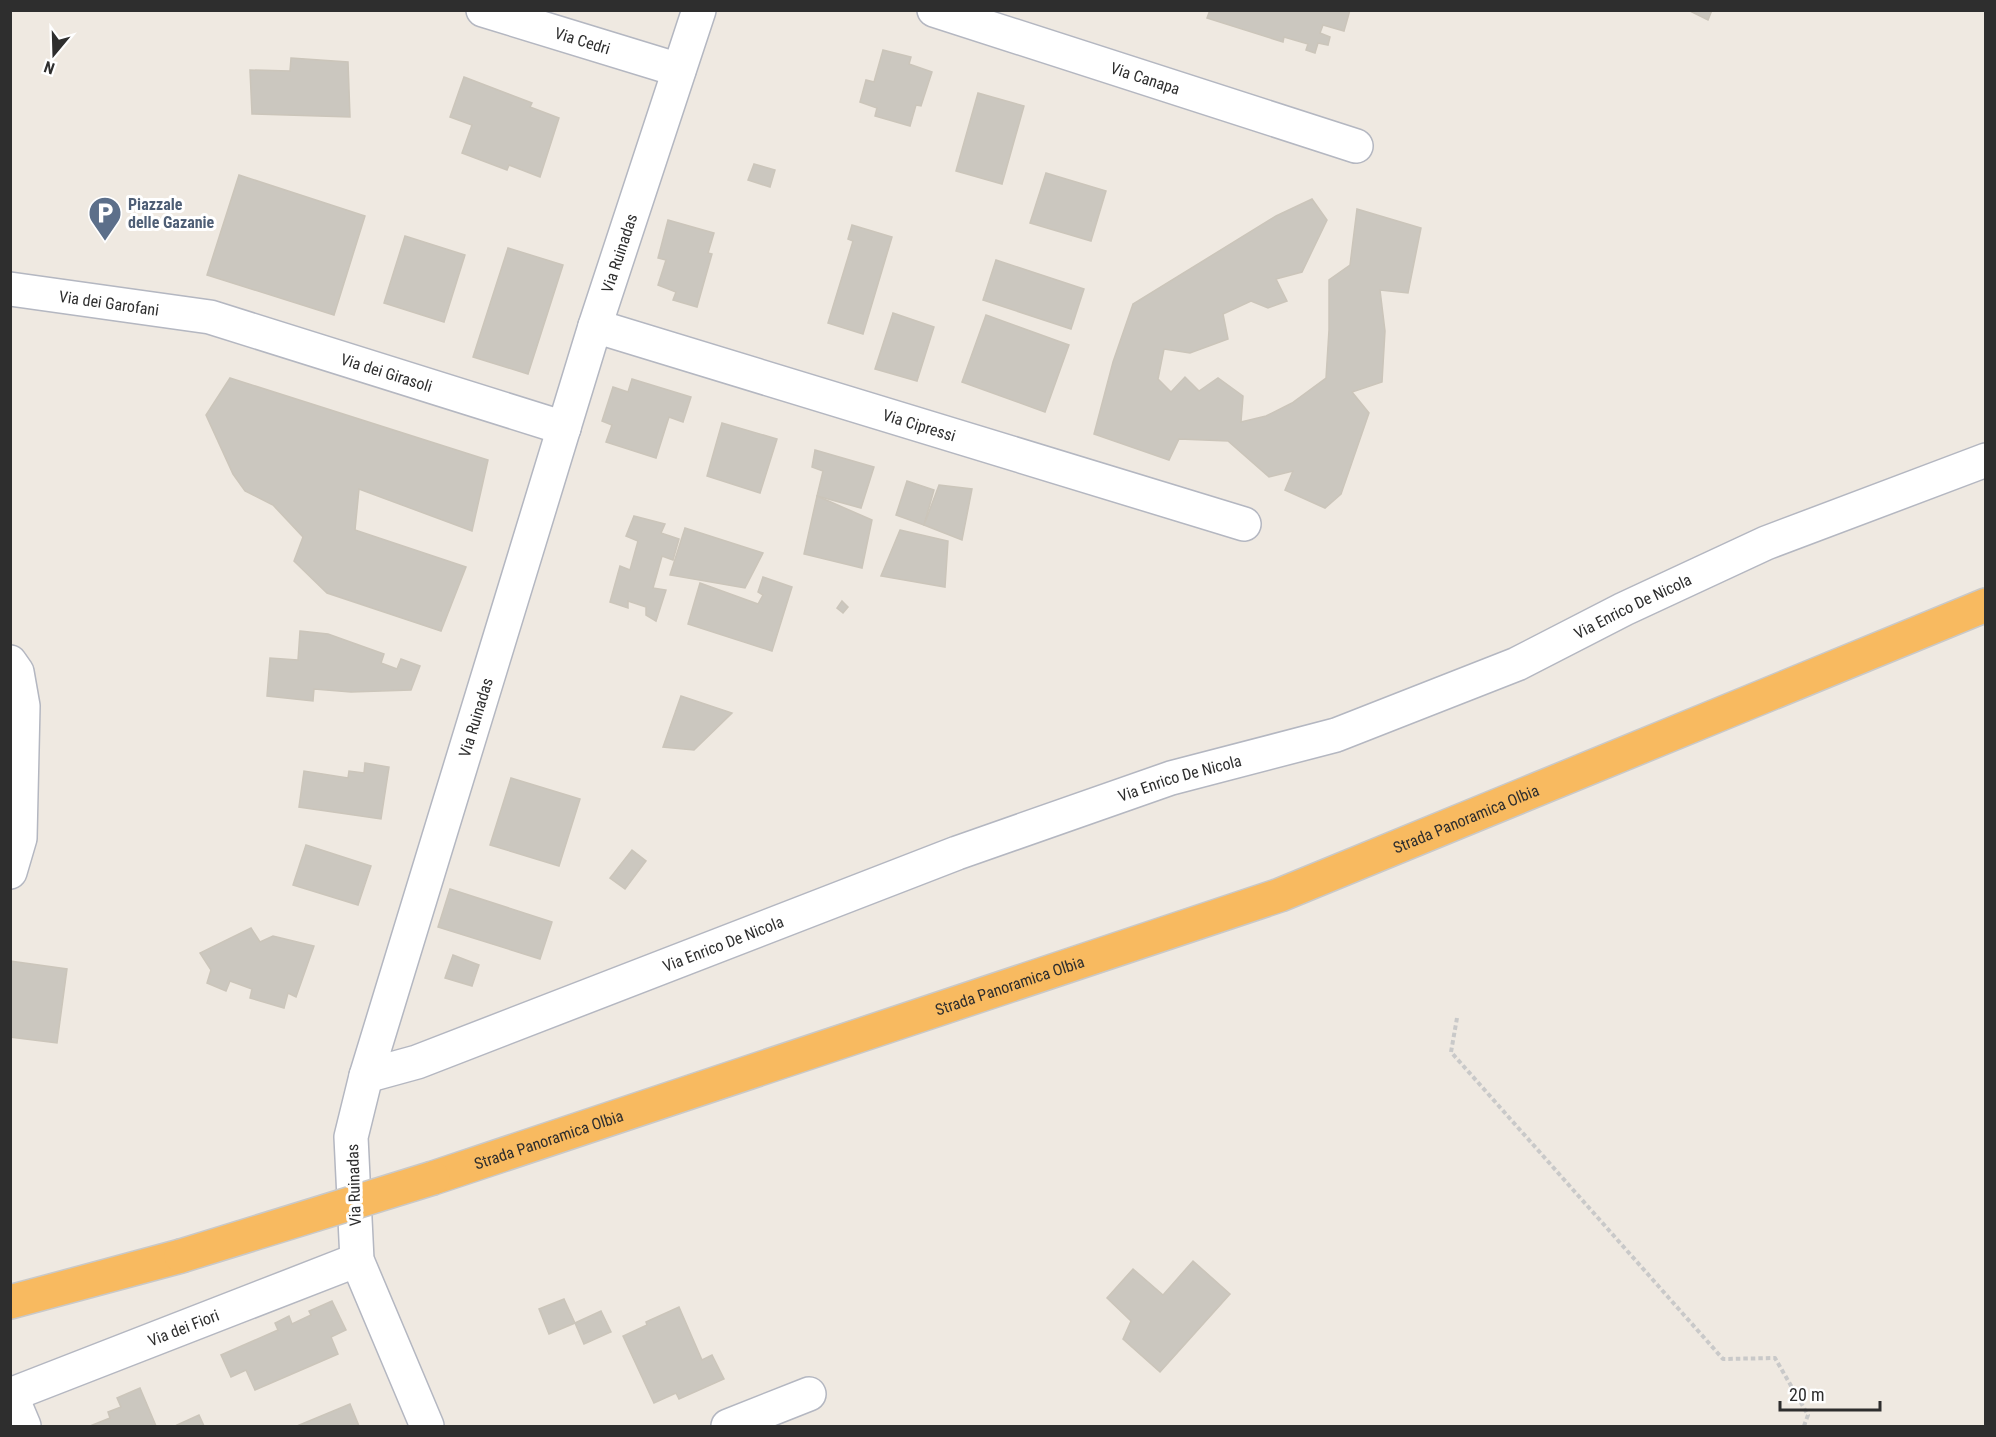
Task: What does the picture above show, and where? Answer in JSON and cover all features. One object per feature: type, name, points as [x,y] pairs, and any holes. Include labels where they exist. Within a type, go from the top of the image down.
[{"type":"highway","name":"Strada Panoramica Olbia","points":[[10,1302],[181,1256],[433,1178],[1280,896],[1986,605]]},
{"type":"street","name":"Via Cedri","points":[[483,10],[680,70]]},
{"type":"street","name":"Via Ruinadas","points":[[427,1426],[357,1260],[351,1137],[366,1076],[595,326],[699,10]]},
{"type":"street","name":"Via Canapa","points":[[933,10],[1356,146]]},
{"type":"street","name":"Via dei Garofani","points":[[10,289],[210,316]]},
{"type":"street","name":"Via dei Girasoli","points":[[210,316],[564,428]]},
{"type":"street","name":"Via Cipressi","points":[[595,326],[1244,524]]},
{"type":"street","name":"Via Enrico De Nicola","points":[[366,1076],[417,1062],[957,853],[1160,782],[1335,735],[1517,664],[1624,609],[1766,543],[1986,460]]},
{"type":"street","points":[[10,662],[17,672],[24,706],[20,838],[10,872]]},
{"type":"street","name":"Via dei Fiori","points":[[11,1395],[357,1260]]},
{"type":"street","points":[[728,1426],[809,1394]]},
{"type":"street","points":[[11,1395],[24,1426]]},
{"type":"path","points":[[1457,1018],[1451,1052],[1723,1359],[1775,1358],[1808,1415],[1804,1426]]},
{"type":"building","points":[[1210,10],[1350,10],[1344,31],[1323,25],[1320,33],[1330,37],[1328,45],[1318,43],[1315,53],[1306,50],[1308,44],[1284,37],[1283,42],[1207,18]]},
{"type":"building","points":[[1688,10],[1712,10],[1708,20]]},
{"type":"building","points":[[883,50],[911,57],[909,64],[932,72],[921,106],[916,105],[910,126],[875,116],[877,108],[860,102],[866,80],[874,82]]},
{"type":"building","points":[[291,58],[348,62],[350,117],[252,114],[250,70],[290,71]]},
{"type":"building","points":[[464,77],[532,103],[530,107],[559,118],[540,177],[509,165],[507,170],[462,153],[472,125],[450,117]]},
{"type":"building","points":[[978,93],[1024,106],[1002,184],[956,171]]},
{"type":"building","points":[[754,164],[775,170],[770,187],[748,180]]},
{"type":"building","points":[[1046,173],[1106,191],[1091,241],[1030,223]]},
{"type":"building","points":[[239,175],[365,216],[334,315],[207,275]]},
{"type":"building","points":[[1312,199],[1327,220],[1302,272],[1276,279],[1287,301],[1268,308],[1251,301],[1223,314],[1228,339],[1190,353],[1164,349],[1158,379],[1171,392],[1185,377],[1199,391],[1218,378],[1243,396],[1241,422],[1266,416],[1292,403],[1326,378],[1329,280],[1350,265],[1357,209],[1421,228],[1408,293],[1380,290],[1385,331],[1382,382],[1352,392],[1369,413],[1341,494],[1325,508],[1285,490],[1293,471],[1269,477],[1228,441],[1179,439],[1169,460],[1094,434],[1113,362],[1133,304],[1276,216]]},
{"type":"building","points":[[668,220],[714,233],[708,253],[712,254],[697,307],[673,300],[676,292],[658,285],[666,260],[658,258]]},
{"type":"building","points":[[852,225],[892,237],[863,334],[828,323],[853,241],[848,239]]},
{"type":"building","points":[[405,236],[465,255],[444,322],[384,303]]},
{"type":"building","points":[[508,248],[563,265],[528,374],[473,357]]},
{"type":"building","points":[[996,260],[1084,289],[1071,329],[983,300]]},
{"type":"building","points":[[893,313],[934,327],[917,381],[875,369]]},
{"type":"building","points":[[986,315],[1069,345],[1045,412],[962,382]]},
{"type":"building","points":[[230,378],[488,460],[472,531],[359,489],[355,530],[466,567],[441,631],[327,593],[294,561],[303,537],[273,505],[245,491],[233,474],[206,415]]},
{"type":"building","points":[[632,379],[691,397],[683,422],[669,417],[656,458],[606,442],[612,425],[602,421],[613,387],[628,392]]},
{"type":"building","points":[[722,423],[777,439],[760,493],[707,476]]},
{"type":"building","points":[[815,450],[874,467],[861,508],[817,496],[823,471],[812,467]]},
{"type":"building","points":[[907,481],[934,490],[924,525],[896,515]]},
{"type":"building","points":[[939,485],[972,489],[962,540],[924,525]]},
{"type":"building","points":[[817,496],[872,520],[862,568],[804,554]]},
{"type":"building","points":[[634,516],[665,524],[661,533],[679,539],[673,560],[662,556],[653,588],[666,590],[656,621],[646,615],[646,607],[628,601],[628,608],[610,602],[620,566],[630,570],[638,541],[626,536]]},
{"type":"building","points":[[685,528],[763,553],[745,588],[670,575]]},
{"type":"building","points":[[900,530],[948,541],[945,587],[881,576]]},
{"type":"building","points":[[763,577],[792,587],[772,651],[688,624],[700,583],[758,604],[763,595],[758,592]]},
{"type":"building","points":[[842,601],[848,607],[843,613],[837,608]]},
{"type":"building","points":[[300,631],[328,634],[384,654],[381,663],[397,669],[401,659],[420,666],[411,690],[351,692],[314,689],[313,701],[267,696],[270,658],[298,660]]},
{"type":"building","points":[[681,696],[732,713],[694,750],[663,747]]},
{"type":"building","points":[[365,763],[389,767],[381,819],[299,807],[304,771],[348,778],[349,771],[364,773]]},
{"type":"building","points":[[511,778],[580,799],[559,866],[490,845]]},
{"type":"building","points":[[306,845],[371,866],[358,905],[293,885]]},
{"type":"building","points":[[632,850],[646,861],[625,889],[610,878]]},
{"type":"building","points":[[450,889],[552,922],[540,959],[438,927]]},
{"type":"building","points":[[251,928],[260,942],[273,936],[314,946],[296,997],[288,993],[284,1008],[250,998],[252,989],[230,981],[226,991],[207,983],[211,970],[200,953]]},
{"type":"building","points":[[453,955],[479,965],[472,986],[445,978]]},
{"type":"building","points":[[10,961],[67,969],[57,1043],[10,1037]]},
{"type":"building","points":[[1193,1261],[1230,1294],[1160,1372],[1123,1339],[1131,1321],[1107,1298],[1133,1269],[1163,1295]]},
{"type":"building","points":[[564,1299],[575,1323],[549,1334],[539,1309]]},
{"type":"building","points":[[332,1301],[346,1330],[331,1337],[338,1354],[255,1390],[246,1370],[231,1377],[221,1355],[278,1330],[275,1323],[289,1316],[292,1324],[311,1315],[309,1311]]},
{"type":"building","points":[[679,1307],[702,1360],[712,1355],[724,1379],[679,1399],[676,1393],[654,1403],[623,1336],[647,1325],[646,1322]]},
{"type":"building","points":[[601,1311],[611,1332],[584,1344],[575,1323]]},
{"type":"building","points":[[140,1388],[156,1426],[90,1426],[110,1418],[108,1412],[121,1407],[117,1398]]},
{"type":"building","points":[[350,1404],[359,1426],[297,1426]]},
{"type":"building","points":[[199,1415],[204,1426],[177,1425]]},
{"type":"place","name":"Piazzale delle Gazanie","points":[[105,242]]}]
